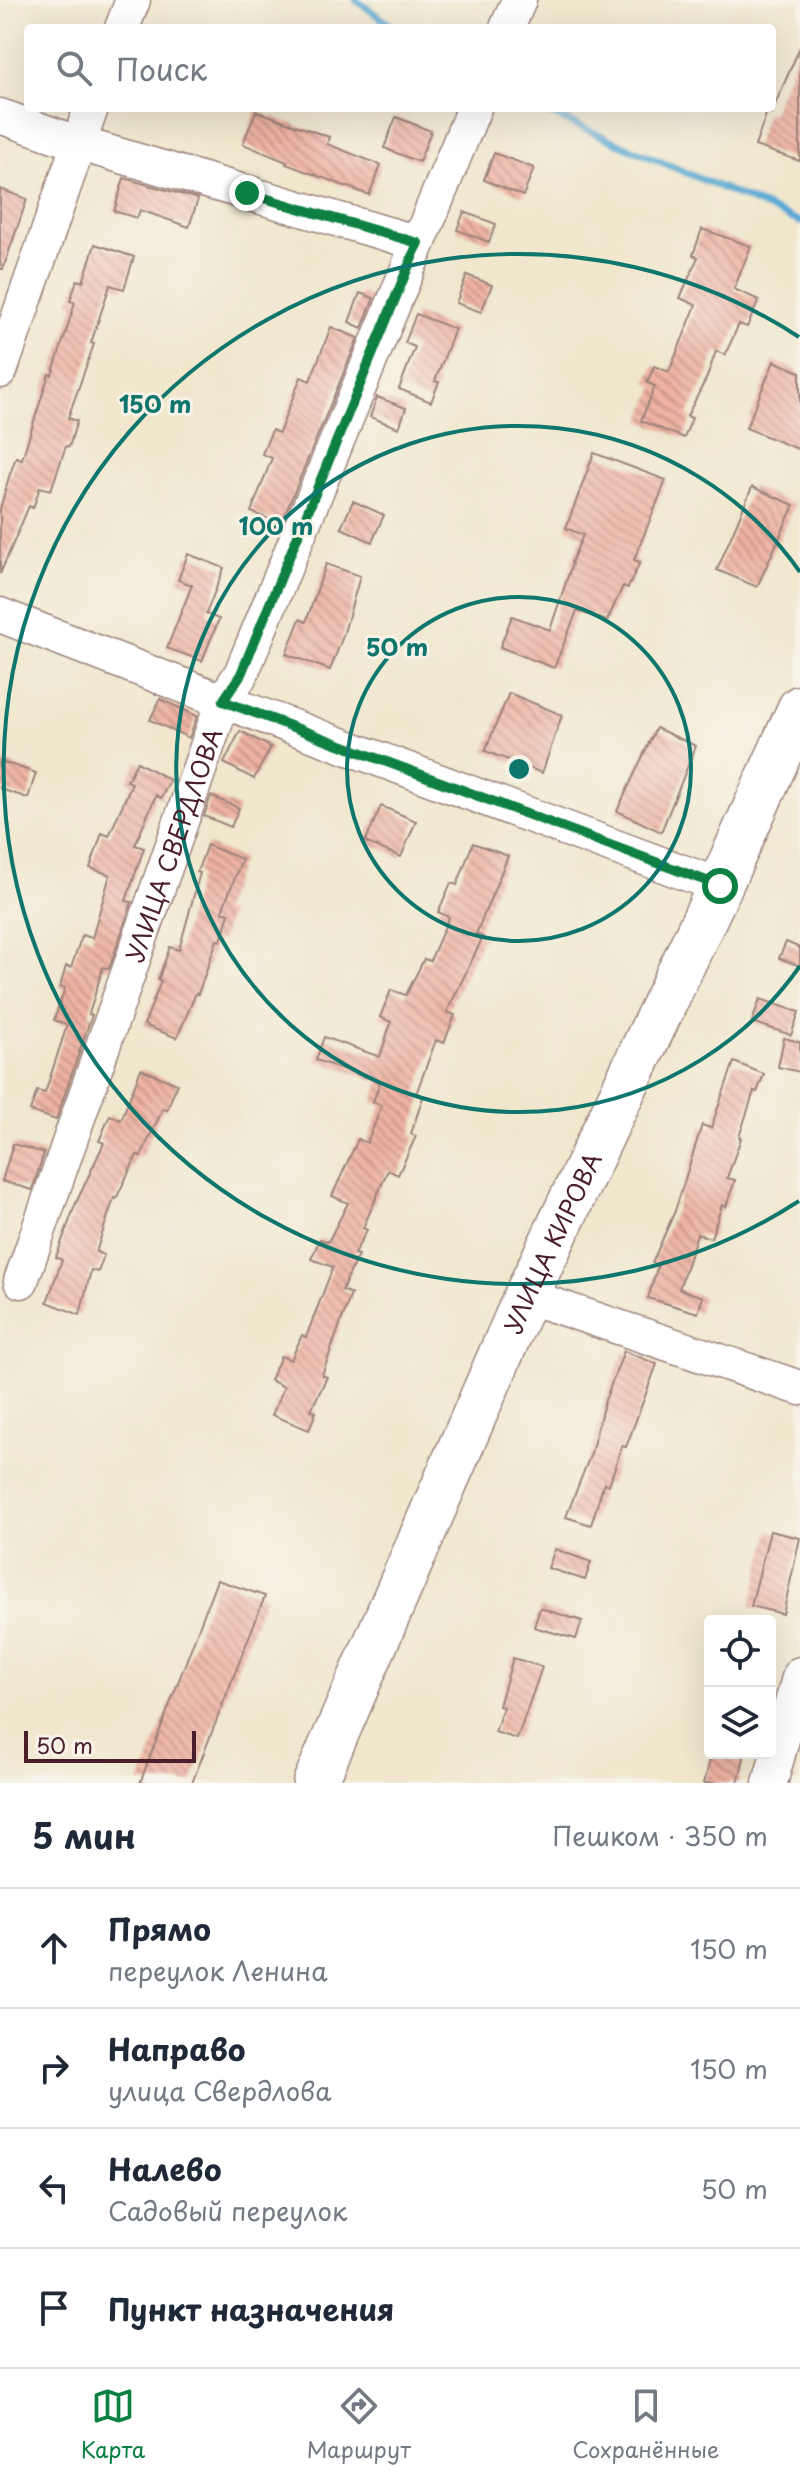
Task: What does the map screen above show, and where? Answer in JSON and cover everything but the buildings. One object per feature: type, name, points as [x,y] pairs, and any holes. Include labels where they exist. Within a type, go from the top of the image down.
[{"type":"main road","name":"УЛИЦА КИРОВА","points":[[315,1783],[526,1296],[720,886],[800,708]]},
{"type":"street","points":[[124,24],[133,0]]},
{"type":"street","points":[[509,24],[519,0]]},
{"type":"street","points":[[0,371],[89,112]]},
{"type":"street","name":"УЛИЦА СВЕРДЛОВА","points":[[21,1281],[223,701],[241,674],[472,112]]},
{"type":"street","points":[[0,116],[77,143],[418,243]]},
{"type":"street","points":[[0,615],[720,886]]},
{"type":"street","points":[[526,1296],[800,1388]]},
{"type":"street","points":[[770,1783],[800,1674]]},
{"type":"waterway","points":[[356,0],[389,24]]},
{"type":"waterway","points":[[546,112],[800,222]]},
{"type":"route","points":[[247,193],[418,243],[241,674],[223,701],[720,886]]}]
